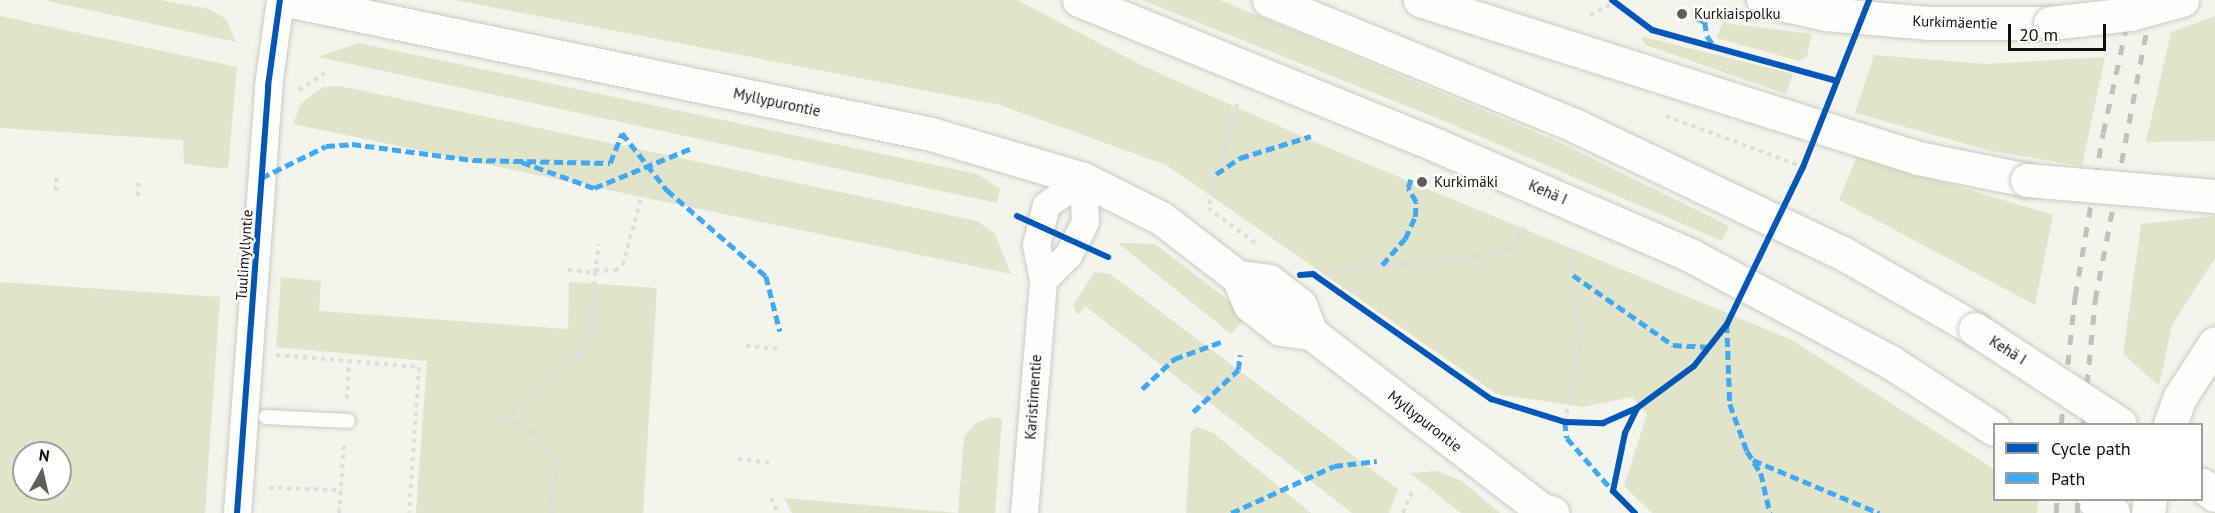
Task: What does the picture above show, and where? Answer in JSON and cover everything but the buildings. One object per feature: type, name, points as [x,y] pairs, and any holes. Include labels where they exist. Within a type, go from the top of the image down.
[{"type":"main road","name":"Myllypurontie","points":[[287,0],[931,134],[1083,179],[1161,218],[1238,277],[1269,281],[1300,305],[1311,333],[1544,512]]},
{"type":"main road","name":"Kehä I","points":[[1079,0],[1344,106],[1690,255],[1821,322],[1993,428]]},
{"type":"main road","name":"Kehä I","points":[[1269,0],[1599,137],[1844,254],[1975,329],[2118,423]]},
{"type":"main road","points":[[1420,0],[1918,158],[2027,180],[2215,196]]},
{"type":"main road","name":"Kurkimäentie","points":[[1763,0],[1826,14],[1997,8],[2050,23],[2118,16],[2182,0]]},
{"type":"main road","points":[[2170,423],[2180,397],[2215,343]]},
{"type":"main road","points":[[2203,486],[2215,495]]},
{"type":"main road","points":[[2095,501],[2113,513]]},
{"type":"street","name":"Tuulimyllyntie","points":[[237,513],[268,86],[280,0]]},
{"type":"street","name":"Karistimentie","points":[[1024,513],[1043,280],[1036,245],[1046,205],[1083,179]]},
{"type":"street","points":[[1043,280],[1068,255],[1085,222],[1083,179]]},
{"type":"lane","points":[[266,417],[348,421]]},
{"type":"path","points":[[1590,15],[1615,1],[1622,9]]},
{"type":"path","points":[[1237,104],[1208,208],[1261,247]]},
{"type":"path","points":[[1662,114],[1803,167]]},
{"type":"path","points":[[1799,177],[1807,157]]},
{"type":"path","points":[[568,270],[615,272],[623,265],[649,168]]},
{"type":"path","points":[[56,191],[57,173]]},
{"type":"path","points":[[138,196],[139,179]]},
{"type":"path","points":[[1310,274],[1487,255],[1507,250],[1519,240],[1525,225]]},
{"type":"path","points":[[551,513],[556,465],[541,436],[504,418],[578,356],[592,330],[599,244]]},
{"type":"path","points":[[1565,422],[1580,343],[1572,244]]},
{"type":"path","points":[[1310,274],[1321,280]]},
{"type":"path","points":[[746,346],[779,349]]},
{"type":"path","points":[[270,354],[419,367],[409,513]]},
{"type":"path","points":[[1554,420],[1575,423]]},
{"type":"path","points":[[738,459],[773,463]]},
{"type":"path","points":[[261,488],[343,490]]},
{"type":"path","points":[[1403,513],[1413,489]]},
{"type":"path","points":[[771,498],[778,513]]},
{"type":"green space","points":[[43,0],[160,0],[209,9],[226,19],[236,42]]},
{"type":"green space","points":[[455,0],[1017,0],[1145,67],[1329,148],[1792,340],[1993,468],[1993,501],[2038,501],[2037,513],[1652,513],[1624,486],[1647,414],[1632,397],[1583,407],[1497,394],[1166,165],[1000,105]]},
{"type":"green space","points":[[1142,0],[1220,0],[1561,143],[1729,226],[1722,241],[1444,121]]},
{"type":"green space","points":[[0,16],[237,67],[228,169],[184,164],[183,140],[0,128]]},
{"type":"green space","points":[[2215,16],[2215,141],[2146,142],[2171,32]]},
{"type":"green space","points":[[1723,23],[1812,34],[1807,56],[1799,61],[1716,38]]},
{"type":"green space","points":[[1644,37],[1793,74],[1786,94],[1646,45],[1641,39]]},
{"type":"green space","points":[[359,43],[977,174],[1000,189],[997,203],[318,57]]},
{"type":"green space","points":[[1874,55],[1986,64],[2105,57],[2082,166],[1991,151],[1855,113]]},
{"type":"green space","points":[[340,86],[977,221],[995,234],[1011,274],[293,124],[301,103],[323,87]]},
{"type":"green space","points":[[1857,156],[2053,215],[2035,305],[1839,200]]},
{"type":"green space","points":[[2215,216],[2215,258],[2172,325],[2159,386],[2123,354],[2141,224]]},
{"type":"green space","points":[[1118,243],[1155,244],[1248,315],[1231,334]]},
{"type":"green space","points":[[1094,272],[1110,274],[1398,489],[1389,513],[1352,513],[1085,306],[1078,315],[1073,306]]},
{"type":"green space","points":[[281,277],[321,281],[319,311],[568,329],[569,282],[657,288],[643,513],[416,513],[427,361],[276,347]]},
{"type":"green space","points":[[0,282],[220,297],[205,513],[0,513]]},
{"type":"green space","points":[[991,417],[1002,419],[995,513],[958,513],[964,437],[976,423]]},
{"type":"green space","points":[[1197,427],[1212,432],[1311,513],[1186,513],[1191,431]]},
{"type":"green space","points":[[1436,471],[1462,481],[1500,513],[1461,513],[1410,473]]},
{"type":"green space","points":[[784,498],[958,513],[792,513]]},
{"type":"railway","points":[[2061,423],[2075,296],[2103,133],[2132,0]]},
{"type":"railway","points":[[2083,423],[2095,300],[2152,0]]},
{"type":"railway","points":[[2056,513],[2057,501]]},
{"type":"railway","points":[[2077,513],[2078,501]]},
{"type":"marked path","points":[[1696,18],[1705,22],[1707,36],[1715,47]]},
{"type":"marked path","points":[[261,178],[326,146],[352,144],[473,160],[610,163],[622,133],[667,190],[766,276],[780,331]]},
{"type":"marked path","points":[[1216,174],[1240,158],[1311,136]]},
{"type":"marked path","points":[[522,162],[594,188],[692,148]]},
{"type":"marked path","points":[[1382,265],[1405,239],[1415,217],[1416,202],[1408,188],[1411,178]]},
{"type":"marked path","points":[[1573,275],[1673,345],[1710,347]]},
{"type":"marked path","points":[[1727,324],[1730,404],[1747,451],[1761,473],[1770,513]]},
{"type":"marked path","points":[[1142,389],[1174,359],[1221,342]]},
{"type":"marked path","points":[[1193,412],[1238,370],[1240,355]]},
{"type":"marked path","points":[[1565,422],[1567,438],[1613,491]]},
{"type":"marked path","points":[[1753,460],[1879,513]]},
{"type":"marked path","points":[[1231,513],[1334,466],[1377,461]]},
{"type":"cycle path","points":[[237,513],[268,86],[280,0]]},
{"type":"cycle path","points":[[1612,0],[1652,30],[1837,81]]},
{"type":"cycle path","points":[[1300,275],[1313,274],[1491,399],[1565,422],[1603,423],[1637,408],[1694,366],[1727,324],[1803,167],[1869,0]]},
{"type":"cycle path","points":[[1017,216],[1108,257]]},
{"type":"cycle path","points":[[1635,513],[1613,491],[1625,433],[1637,408]]},
{"type":"place","name":"Kurkiaispolku","points":[[1682,14]]},
{"type":"place","name":"Kurkimäki","points":[[1422,182]]}]
